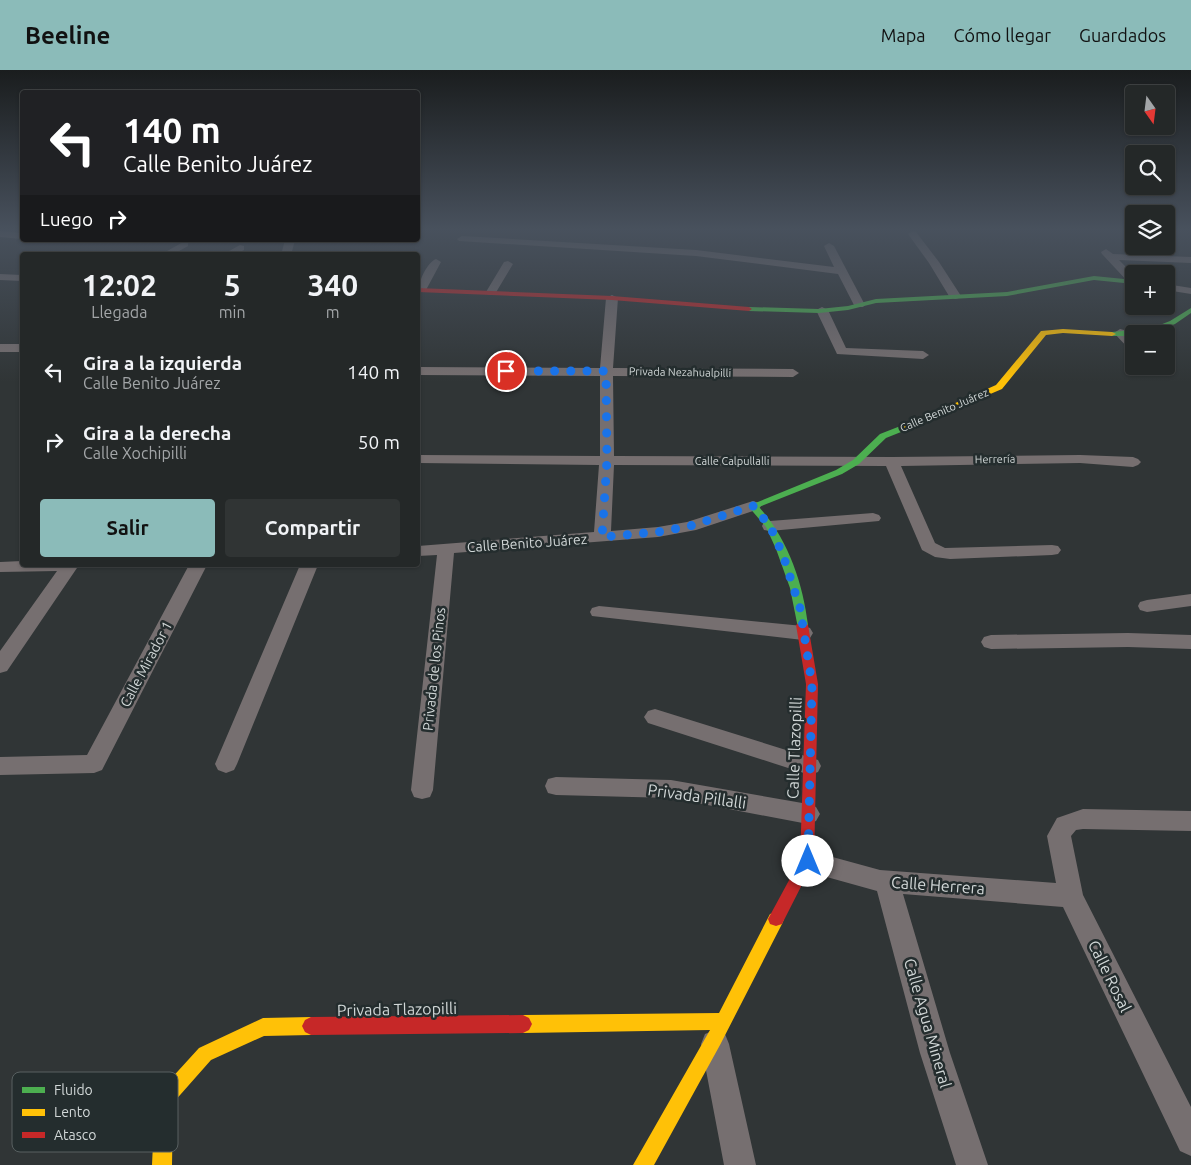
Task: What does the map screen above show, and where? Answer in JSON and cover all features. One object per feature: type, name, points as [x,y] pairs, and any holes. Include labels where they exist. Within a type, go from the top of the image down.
[{"type":"street","points":[[491,292],[498,280]]},
{"type":"street","points":[[847,280],[859,305]]},
{"type":"street","points":[[945,280],[955,296]]},
{"type":"street","points":[[420,290],[612,298],[747,309],[822,310],[876,301],[1024,292],[1084,280]]},
{"type":"street","points":[[1175,288],[1191,291]]},
{"type":"street","points":[[602,537],[607,460],[606,371],[612,298]]},
{"type":"street","points":[[822,310],[841,351],[923,355]]},
{"type":"street","name":"Calle Benito Juárez","points":[[856,462],[883,436],[999,387],[1044,333],[1059,331],[1120,333],[1156,330],[1167,326],[1191,310]]},
{"type":"street","points":[[1120,333],[1125,338]]},
{"type":"street","points":[[0,348],[20,348]]},
{"type":"street","name":"Privada Nezahualpilli","points":[[420,370],[793,373]]},
{"type":"street","name":"Calle Calpullalli","points":[[420,459],[856,462]]},
{"type":"street","name":"Herrería","points":[[856,462],[1071,459],[1133,462]]},
{"type":"street","points":[[753,506],[839,472],[856,462]]},
{"type":"street","points":[[892,462],[928,546],[934,550],[950,554],[1052,550]]},
{"type":"street","name":"Calle Benito Juárez","points":[[420,551],[658,532],[690,526],[753,506]]},
{"type":"street","name":"Calle Tlazopilli","points":[[643,1165],[718,1030],[808,861],[812,684],[800,608],[783,555],[770,526],[753,506]]},
{"type":"street","points":[[770,526],[873,518]]},
{"type":"street","name":"Privada de los Pinos","points":[[422,790],[446,549]]},
{"type":"street","points":[[0,567],[20,566]]},
{"type":"street","points":[[0,666],[69,567]]},
{"type":"street","name":"Calle Mirador 1","points":[[0,766],[94,764],[197,567]]},
{"type":"street","points":[[226,764],[308,567]]},
{"type":"street","points":[[1147,606],[1191,600]]},
{"type":"street","points":[[599,612],[803,633]]},
{"type":"street","points":[[990,642],[1128,640],[1191,642]]},
{"type":"street","points":[[654,718],[810,766]]},
{"type":"street","name":"Privada Pillalli","points":[[556,786],[671,789],[808,814]]},
{"type":"street","name":"Calle Rosal","points":[[1191,820],[1082,819],[1070,821],[1062,827],[1059,836],[1071,896],[1191,1140]]},
{"type":"street","name":"Calle Herrera","points":[[808,861],[880,881],[887,880],[1071,896]]},
{"type":"street","name":"Calle Agua Mineral","points":[[887,880],[935,1052],[972,1165]]},
{"type":"street","name":"Privada Tlazopilli","points":[[178,1084],[205,1054],[263,1027],[718,1030]]},
{"type":"street","points":[[718,1030],[740,1165]]},
{"type":"street","name":"Privada Tlazopilli","points":[[162,1152],[162,1165]]},
{"type":"traffic: fast","points":[[749,309],[819,311],[848,308],[876,301],[1007,294],[1083,280]]},
{"type":"traffic: fast","points":[[1115,280],[1125,281]]},
{"type":"traffic: fast","points":[[1112,334],[1154,330],[1172,322],[1191,310]]},
{"type":"traffic: fast","points":[[802,625],[795,588],[781,549],[771,527],[753,506],[839,472],[856,462],[883,436],[903,428]]},
{"type":"traffic: slow","points":[[903,428],[999,387],[1044,333],[1063,331],[1112,334]]},
{"type":"traffic: slow","points":[[643,1165],[714,1039],[776,919]]},
{"type":"traffic: slow","points":[[523,1024],[722,1021]]},
{"type":"traffic: slow","points":[[178,1084],[205,1054],[263,1027],[311,1026]]},
{"type":"traffic: slow","points":[[162,1152],[162,1165]]},
{"type":"traffic: jam","points":[[420,290],[612,298],[749,309]]},
{"type":"traffic: jam","points":[[776,919],[807,861],[812,684],[802,625]]},
{"type":"traffic: jam","points":[[311,1026],[523,1024]]},
{"type":"route","points":[[506,371],[606,371],[607,460],[602,537],[658,532],[690,526],[753,506],[770,526],[783,555],[800,608],[812,684],[808,861]]}]
